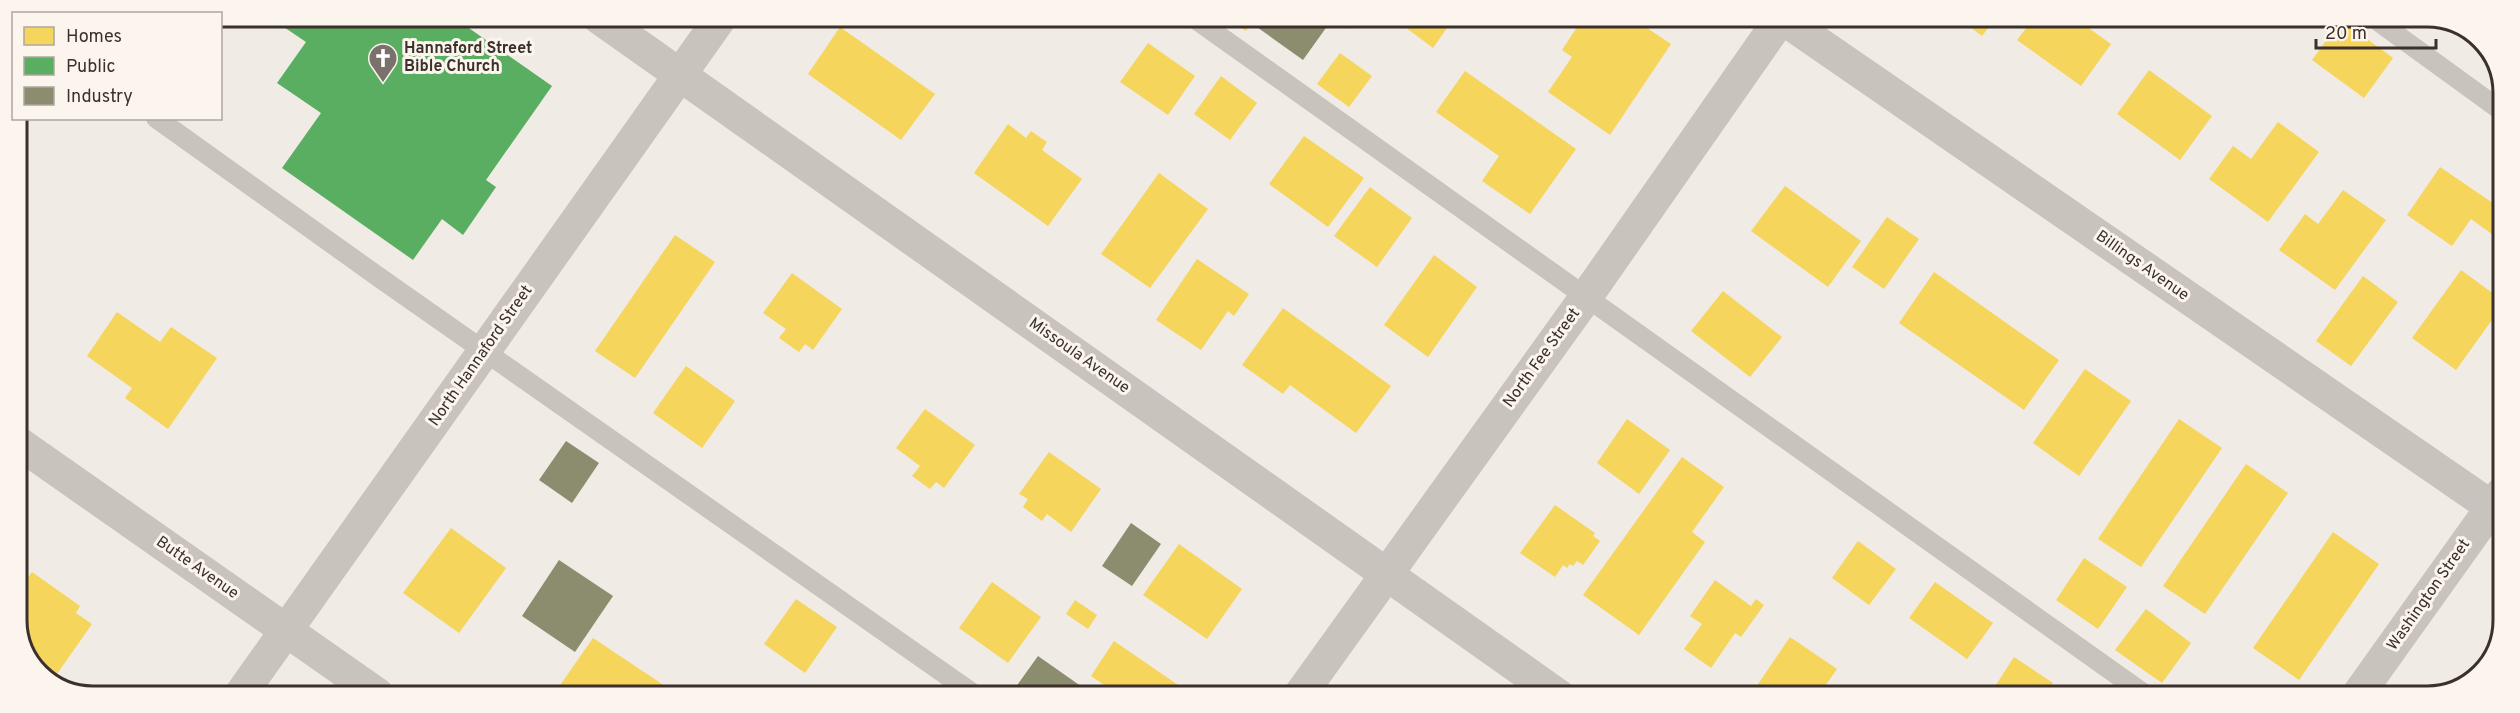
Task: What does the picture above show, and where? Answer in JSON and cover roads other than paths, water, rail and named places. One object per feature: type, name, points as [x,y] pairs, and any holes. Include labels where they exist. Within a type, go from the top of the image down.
[{"type":"street","name":"Missoula Avenue","points":[[612,27],[1545,686]]},
{"type":"street","name":"North Hannaford Street","points":[[247,686],[715,27]]},
{"type":"street","name":"North Fee Street","points":[[1306,686],[1586,297],[1776,27]]},
{"type":"street","name":"Billings Avenue","points":[[1795,27],[2493,502]]},
{"type":"street","name":"Butte Avenue","points":[[27,449],[366,686]]},
{"type":"street","name":"Washington Street","points":[[2364,686],[2493,512]]},
{"type":"lane","points":[[1207,27],[2133,686]]},
{"type":"lane","points":[[2386,27],[2493,105]]},
{"type":"lane","points":[[159,120],[962,686]]},
{"type":"place","name":"Hannaford Street Bible Church","points":[[383,84]]}]
